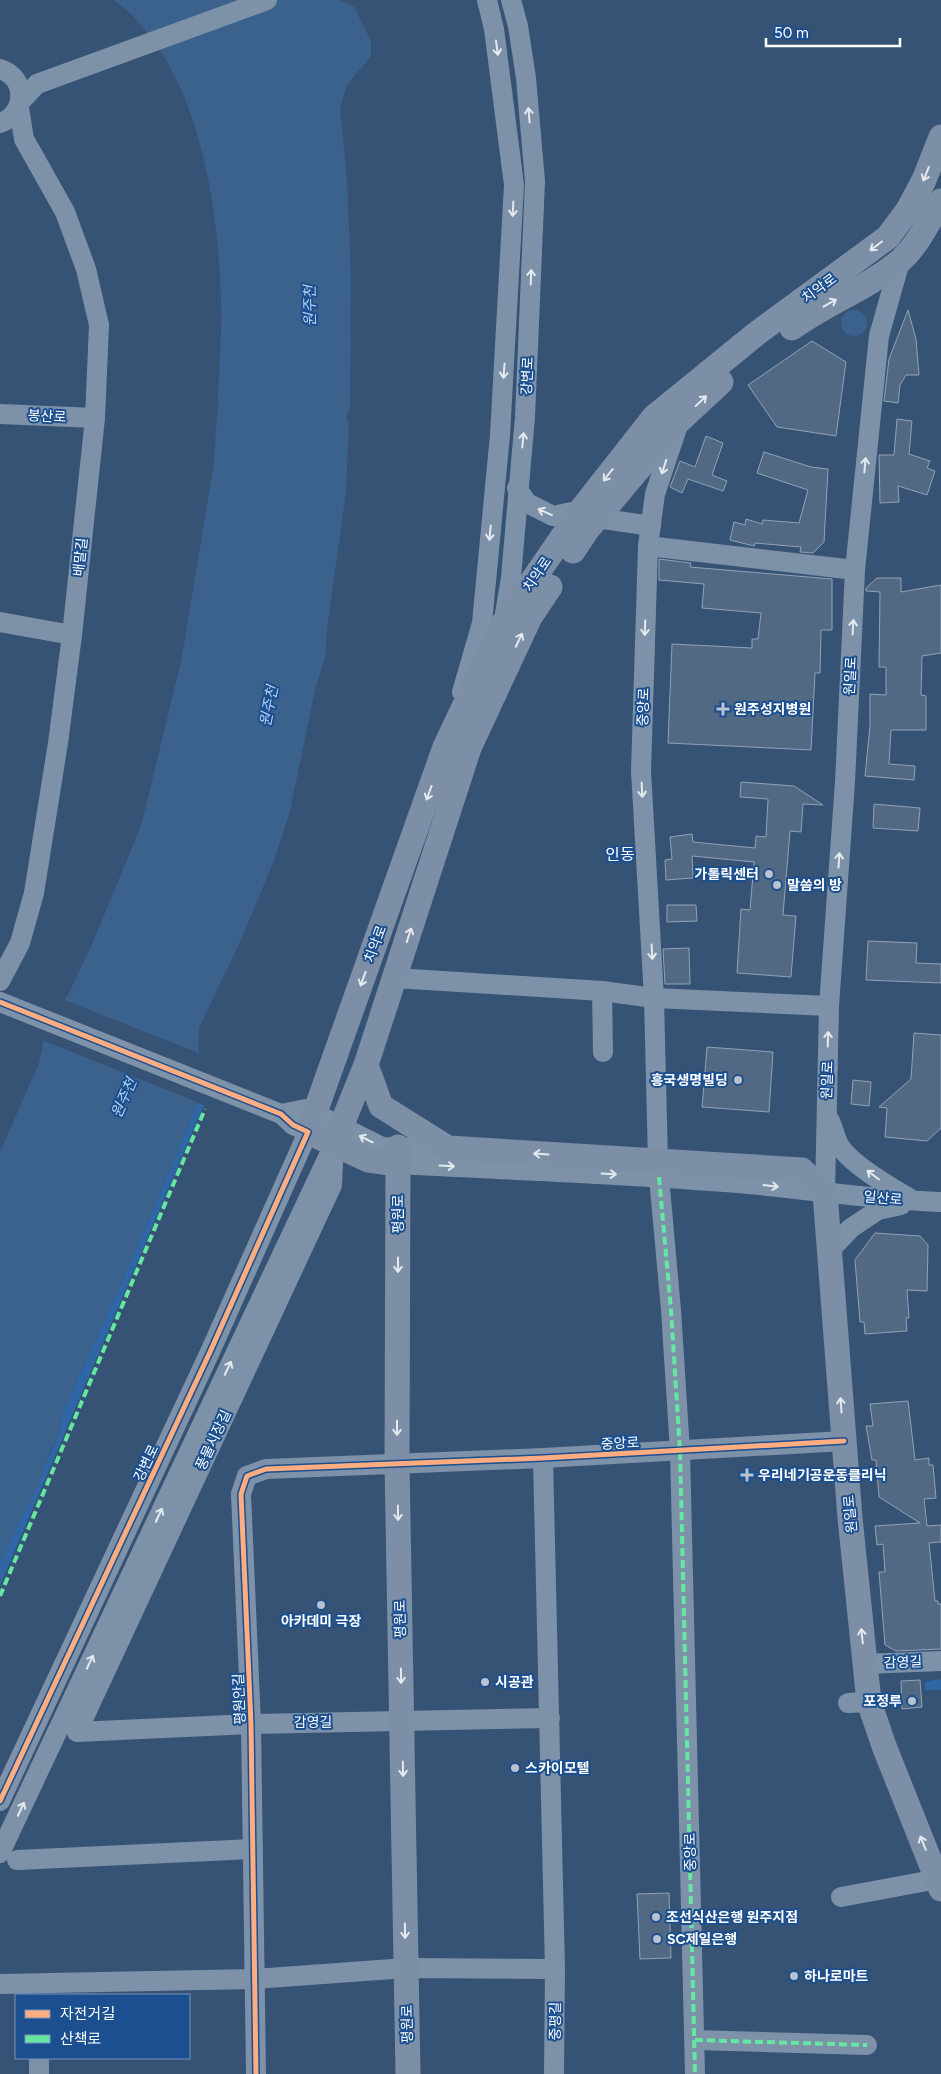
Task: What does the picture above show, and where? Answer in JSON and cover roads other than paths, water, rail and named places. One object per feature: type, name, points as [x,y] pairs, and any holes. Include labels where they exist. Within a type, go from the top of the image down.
[{"type":"main road","name":"치악로","points":[[504,622],[589,514],[654,417],[756,334],[888,237],[908,210],[920,188],[941,137]]},
{"type":"main road","name":"치악로","points":[[312,1123],[457,748],[530,617],[587,530],[589,514],[679,421],[718,385],[764,348],[814,312],[874,279],[900,261],[917,242],[941,201]]},
{"type":"main road","name":"강변로","points":[[457,748],[504,622]]},
{"type":"main road","name":"치악로","points":[[337,1135],[366,1065],[395,978],[457,748]]},
{"type":"main road","points":[[366,1065],[381,1106],[448,1148],[658,1169],[802,1170],[825,1193]]},
{"type":"main road","points":[[312,1123],[337,1135],[368,1160],[398,1156]]},
{"type":"main road","name":"평원로","points":[[398,1156],[397,1464],[408,2074]]},
{"type":"main road","name":"원일로","points":[[825,1193],[844,1441],[865,1664],[858,1703],[884,1746],[939,1884]]},
{"type":"street","points":[[0,123],[13,116],[37,84],[267,0]]},
{"type":"street","name":"강변로","points":[[457,748],[482,623],[500,435],[514,185],[494,29],[487,0]]},
{"type":"street","name":"강변로","points":[[504,622],[511,577],[525,416],[535,181],[526,78],[518,26],[511,0]]},
{"type":"street","points":[[7,73],[37,84]]},
{"type":"street","points":[[7,73],[21,89],[20,105],[24,140]]},
{"type":"street","points":[[0,129],[24,140]]},
{"type":"street","name":"배말길","points":[[0,981],[20,943],[34,893],[72,635],[95,418],[98,325],[86,269],[65,212],[24,140]]},
{"type":"street","name":"원일로","points":[[825,1193],[830,1006],[845,782],[856,570],[879,336],[900,261]]},
{"type":"street","name":"봉산로","points":[[0,414],[95,418]]},
{"type":"street","name":"중앙로","points":[[679,421],[655,494],[648,546],[641,771],[654,998],[658,1169],[671,1310],[680,1451],[695,2040],[694,2074]]},
{"type":"street","points":[[518,488],[527,503],[553,516],[589,514],[651,526]]},
{"type":"street","points":[[648,546],[856,570]]},
{"type":"street","points":[[0,622],[72,635]]},
{"type":"street","points":[[395,978],[602,991],[654,998],[830,1006]]},
{"type":"street","points":[[602,991],[603,1052]]},
{"type":"street","points":[[4,1003],[281,1114],[306,1109],[312,1123]]},
{"type":"street","points":[[826,1109],[839,1145],[859,1165],[915,1201]]},
{"type":"street","name":"강변로","points":[[0,1801],[210,1352],[312,1123]]},
{"type":"street","points":[[253,1849],[8,1856],[337,1135]]},
{"type":"street","name":"풍물시장길","points":[[77,1732],[332,1185],[337,1135]]},
{"type":"street","points":[[398,1156],[448,1148]]},
{"type":"street","points":[[398,1156],[658,1169]]},
{"type":"street","name":"일산로","points":[[825,1193],[941,1202]]},
{"type":"street","points":[[829,1251],[851,1228],[878,1210],[915,1201]]},
{"type":"street","name":"중앙로","points":[[397,1464],[680,1451],[844,1441]]},
{"type":"street","points":[[0,1984],[36,1990],[254,1979],[406,1968],[555,1969],[543,1458]]},
{"type":"street","name":"평원안길","points":[[256,2074],[251,1724],[241,1494],[247,1476],[266,1469],[397,1464]]},
{"type":"street","name":"감영길","points":[[865,1664],[941,1661]]},
{"type":"street","name":"감영길","points":[[77,1732],[251,1724],[550,1718]]},
{"type":"street","points":[[842,1898],[939,1884]]},
{"type":"street","name":"중평길","points":[[554,2074],[555,1969]]},
{"type":"street","points":[[695,2040],[867,2045]]},
{"type":"street","points":[[39,2059],[39,2074]]},
{"type":"water","name":"원주천","points":[[114,0],[340,0],[354,7],[371,41],[371,56],[347,85],[340,108],[347,179],[351,277],[350,407],[346,416],[349,425],[346,492],[327,629],[325,657],[315,690],[290,811],[275,858],[241,940],[199,1028],[198,1103],[131,1261],[61,1416],[60,1432],[50,1452],[37,1487],[0,1562],[0,1152],[39,1063],[43,1043],[92,944],[141,826],[182,657],[214,462],[219,403],[221,317],[219,266],[209,181],[199,139],[185,98],[166,61],[143,27]]},
{"type":"water","points":[[854,310],[863,314],[867,323],[863,332],[854,336],[845,332],[841,323],[845,314]]},
{"type":"place","name":"원주성지병원","points":[[723,709]]},
{"type":"place","name":"가톨릭센터","points":[[769,874]]},
{"type":"place","name":"말씀의 방","points":[[777,885]]},
{"type":"place","name":"흥국생명빌딩","points":[[738,1080]]},
{"type":"place","name":"우리네기공운동클리닉","points":[[747,1475]]},
{"type":"place","name":"아카데미 극장","points":[[321,1605]]},
{"type":"place","name":"시공관","points":[[485,1682]]},
{"type":"place","name":"포정루","points":[[912,1701]]},
{"type":"place","name":"스카이모텔","points":[[515,1768]]},
{"type":"place","name":"조선식산은행 원주지점","points":[[656,1917]]},
{"type":"place","name":"SC제일은행","points":[[657,1939]]},
{"type":"place","name":"하나로마트","points":[[794,1976]]},
{"type":"district","name":"인동","points":[[620,854]]}]
